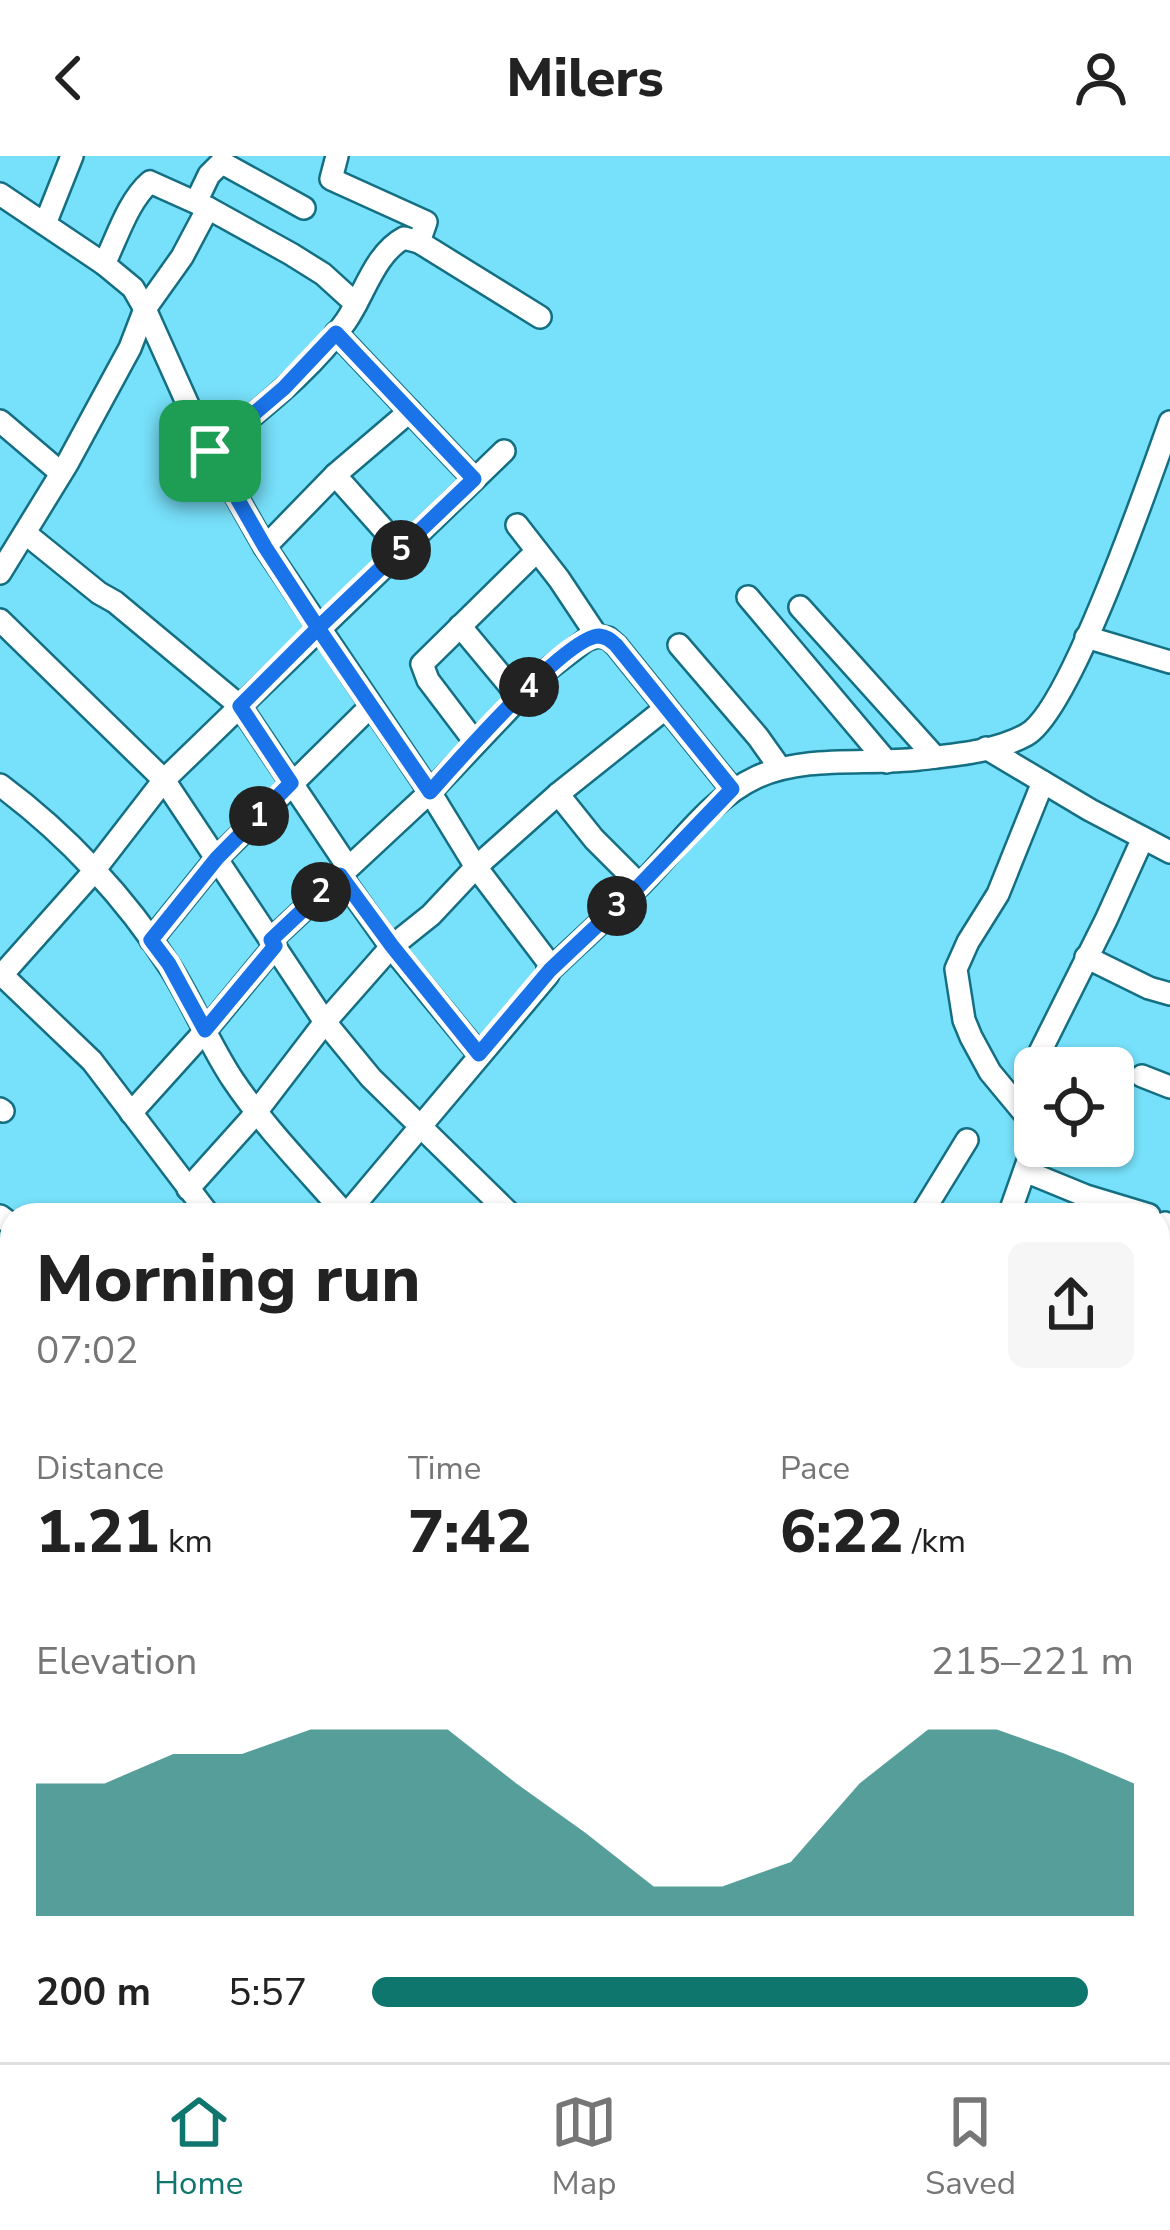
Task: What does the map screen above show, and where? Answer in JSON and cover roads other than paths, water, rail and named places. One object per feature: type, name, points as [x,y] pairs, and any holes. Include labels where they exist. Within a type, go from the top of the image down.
[{"type":"street","points":[[45,224],[72,156]]},
{"type":"street","points":[[337,156],[331,178],[426,222],[419,242]]},
{"type":"street","points":[[3,561],[61,472],[130,348],[146,309],[182,257],[214,168],[228,166],[304,208]]},
{"type":"street","points":[[104,264],[150,182],[202,205],[323,274],[356,304]]},
{"type":"street","points":[[1,200],[45,224],[133,288],[210,451],[265,547],[476,867],[550,970]]},
{"type":"street","points":[[210,451],[284,388],[336,333],[391,247],[404,238],[419,242],[540,316]]},
{"type":"street","points":[[336,333],[474,479]]},
{"type":"street","points":[[265,547],[335,476],[410,411]]},
{"type":"street","points":[[0,421],[61,472]]},
{"type":"street","points":[[356,1203],[550,970],[732,789],[780,768],[804,764],[887,762],[986,748],[1027,735],[1040,724],[1067,677],[1129,539],[1170,422]]},
{"type":"street","points":[[199,1203],[92,1061],[1,975],[94,870],[164,780],[504,451]]},
{"type":"street","points":[[335,476],[401,549]]},
{"type":"street","points":[[517,526],[597,636]]},
{"type":"street","points":[[25,533],[240,706],[392,946],[479,1054]]},
{"type":"street","points":[[476,742],[422,664],[537,551]]},
{"type":"street","points":[[748,597],[887,762]]},
{"type":"street","points":[[800,607],[935,757]]},
{"type":"street","points":[[0,620],[164,780],[325,1022],[371,1078],[498,1203]]},
{"type":"street","points":[[460,626],[519,697]]},
{"type":"street","points":[[131,1113],[273,943],[430,792],[542,674],[586,640],[597,636],[616,645],[732,789]]},
{"type":"street","points":[[1086,637],[1170,662]]},
{"type":"street","points":[[679,645],[780,768]]},
{"type":"street","points":[[151,940],[217,858],[371,706]]},
{"type":"street","points":[[188,1189],[392,946],[558,794],[666,708]]},
{"type":"street","points":[[986,748],[1170,852]]},
{"type":"street","points":[[1014,1101],[990,1072],[971,1037],[956,969],[998,894],[1043,782]]},
{"type":"street","points":[[0,785],[34,810],[94,870],[151,940],[230,1076],[336,1203]]},
{"type":"street","points":[[558,794],[640,885]]},
{"type":"street","points":[[1041,1047],[1143,838]]},
{"type":"street","points":[[1086,957],[1170,994]]},
{"type":"street","points":[[1142,1076],[1170,1087]]},
{"type":"street","points":[[928,1203],[967,1140]]},
{"type":"street","points":[[1013,1203],[1026,1167]]},
{"type":"street","points":[[1025,1171],[1104,1203]]}]
